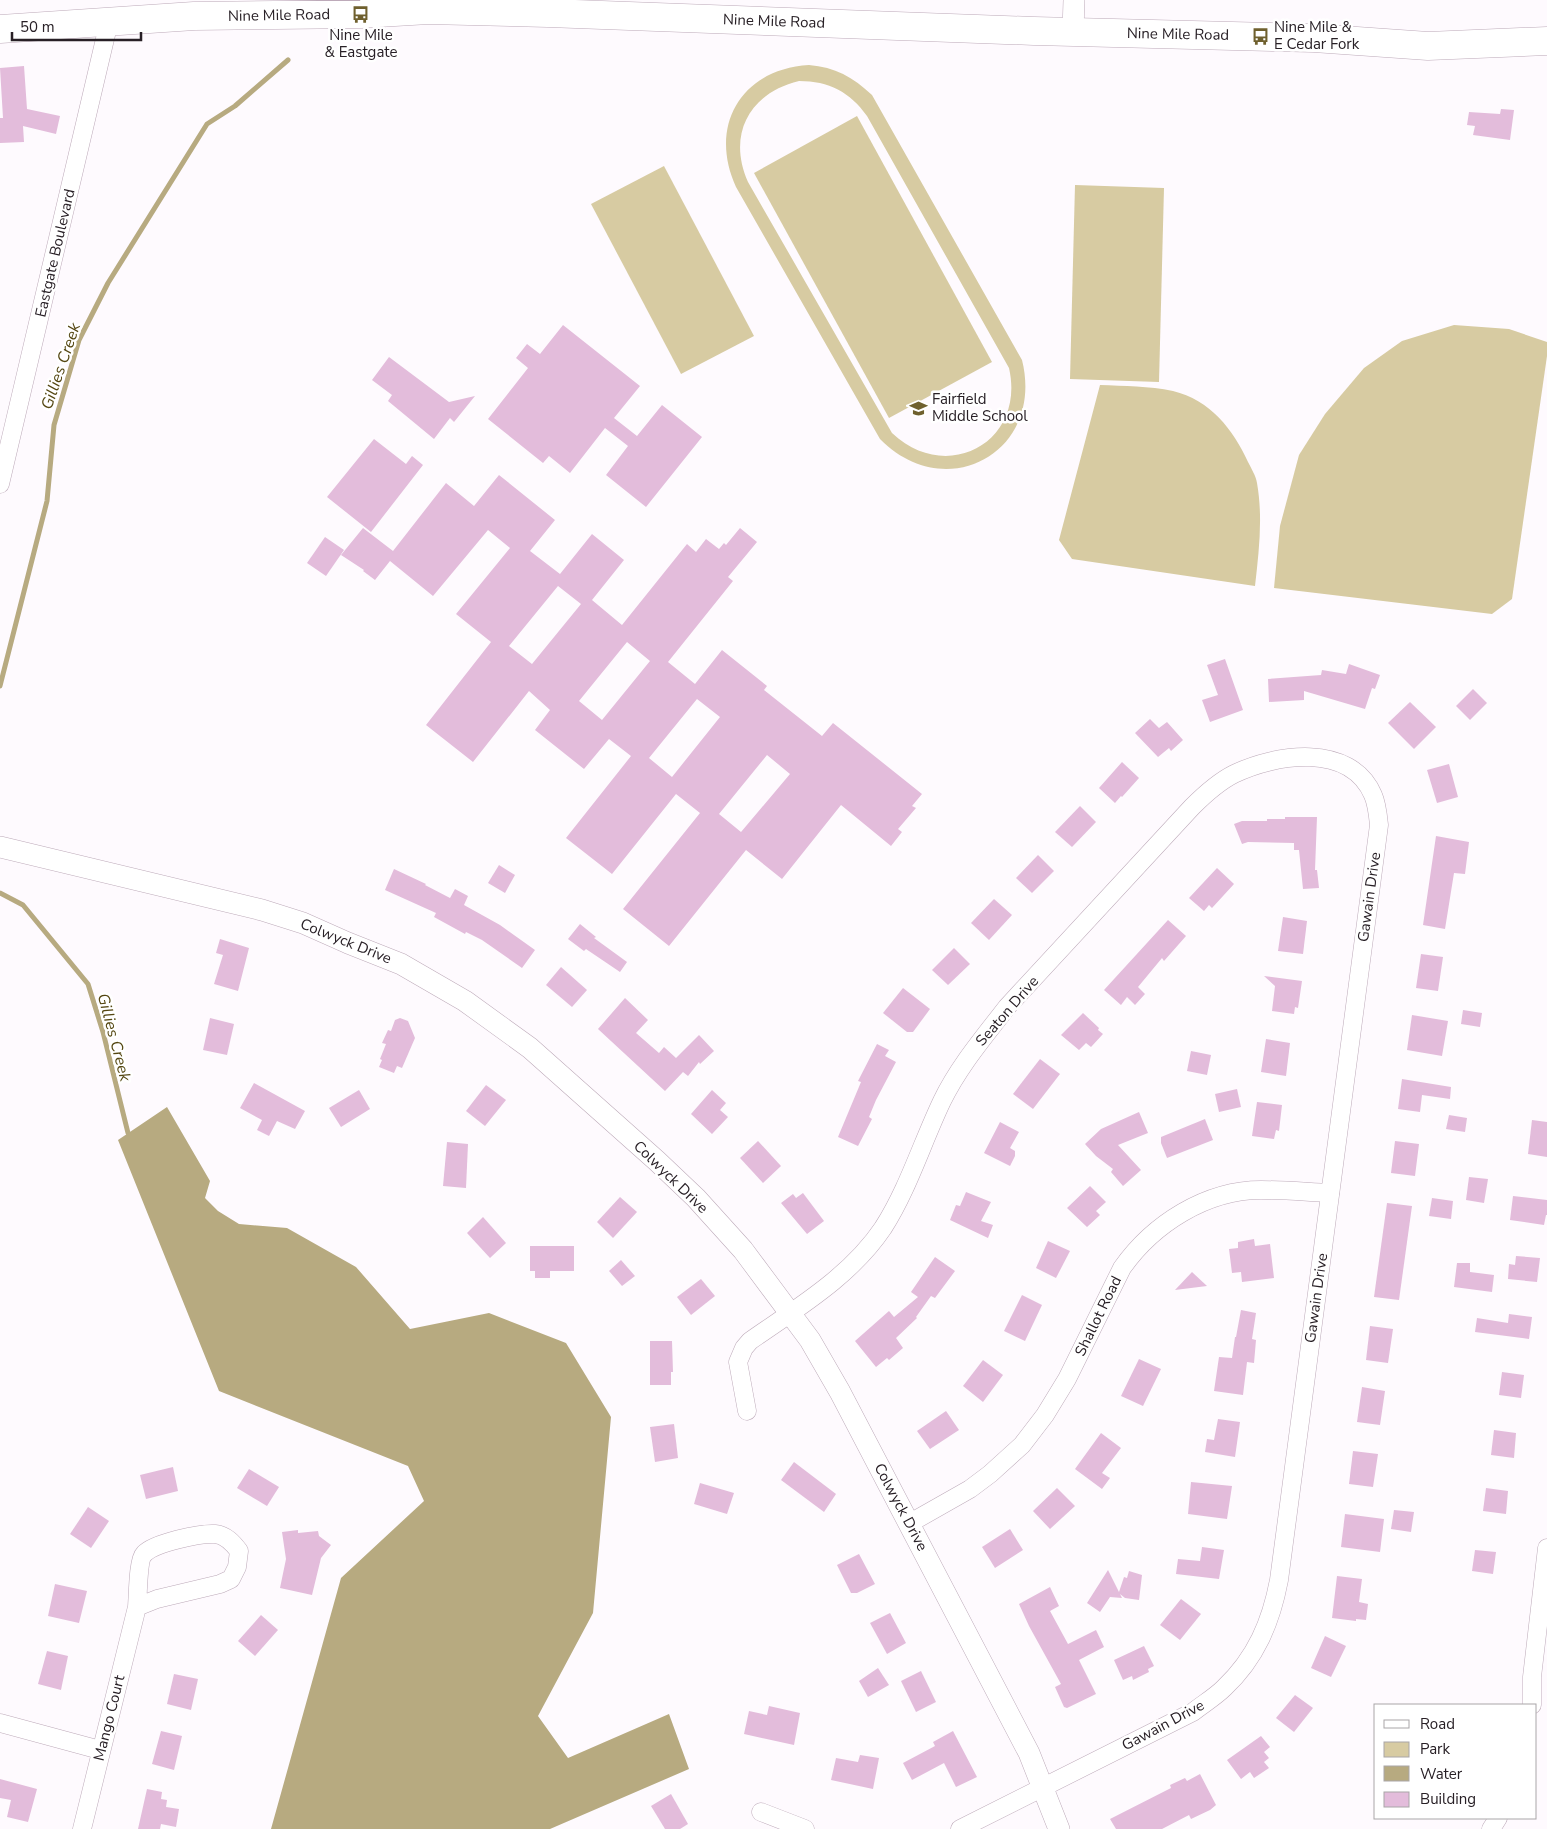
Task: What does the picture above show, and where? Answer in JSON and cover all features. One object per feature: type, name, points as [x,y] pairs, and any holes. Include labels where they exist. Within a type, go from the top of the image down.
[{"type":"main road","name":"Nine Mile Road","points":[[0,29],[194,16],[361,14],[428,10],[1073,32],[1314,38],[1428,46],[1547,40]]},
{"type":"street","points":[[1073,32],[1074,0]]},
{"type":"street","name":"Eastgate Boulevard","points":[[0,484],[109,22]]},
{"type":"street","name":"Gawain Drive","points":[[960,1829],[1042,1786],[1193,1712],[1223,1690],[1250,1658],[1274,1606],[1279,1580],[1378,825],[1378,811],[1374,796],[1368,785],[1358,774],[1342,764],[1321,758],[1280,759]]},
{"type":"street","name":"Seaton Drive","points":[[747,1411],[738,1362],[744,1348],[750,1341],[839,1277],[862,1255],[882,1229],[898,1202],[943,1099],[975,1048],[1007,1007],[1205,794],[1233,775],[1254,766],[1280,759]]},
{"type":"street","name":"Colwyck Drive","points":[[0,847],[262,910],[303,923],[401,964],[465,1001],[530,1048],[657,1161],[696,1198],[744,1250],[810,1340],[840,1392],[910,1524],[1029,1753],[1059,1829]]},
{"type":"street","name":"Shallot Road","points":[[910,1524],[970,1489],[1022,1445],[1045,1415],[1067,1379],[1122,1268],[1130,1256],[1152,1233],[1189,1209],[1220,1196],[1260,1190],[1330,1193]]},
{"type":"street","name":"Mango Court","points":[[82,1829],[100,1750],[137,1607],[140,1578],[139,1564],[143,1554],[152,1547],[216,1534],[232,1541],[239,1551],[237,1567],[231,1579],[220,1584],[157,1598],[137,1607]]},
{"type":"street","points":[[1532,1704],[1532,1678],[1547,1548]]},
{"type":"street","points":[[0,1723],[100,1750]]},
{"type":"street","points":[[761,1812],[805,1829]]},
{"type":"green space","points":[[809,65],[827,68],[851,78],[872,95],[1022,360],[1025,393],[1019,421],[1005,443],[984,459],[960,468],[933,468],[906,459],[880,439],[736,187],[728,164],[726,143],[729,123],[736,105],[749,89],[765,77],[785,69]],"holes":[[[799,81],[820,83],[846,94],[867,116],[1009,368],[1011,394],[1006,417],[994,435],[978,448],[958,455],[936,455],[914,448],[892,433],[748,182],[742,165],[740,148],[747,118],[755,106],[767,95]]]},
{"type":"green space","points":[[857,116],[992,362],[889,418],[754,173]]},
{"type":"green space","points":[[664,166],[754,336],[681,374],[591,204]]},
{"type":"green space","points":[[1075,185],[1164,188],[1159,382],[1070,379]]},
{"type":"green space","points":[[1454,325],[1509,329],[1547,342],[1547,356],[1512,599],[1492,614],[1274,588],[1280,526],[1299,455],[1325,414],[1364,368],[1402,341]]},
{"type":"green space","points":[[1100,385],[1155,388],[1186,395],[1209,409],[1227,427],[1242,450],[1257,483],[1260,521],[1255,586],[1072,559],[1059,540]]},
{"type":"water","points":[[167,1107],[210,1181],[205,1198],[218,1211],[239,1224],[287,1228],[356,1267],[410,1329],[489,1313],[566,1343],[611,1417],[593,1613],[538,1716],[568,1758],[669,1714],[689,1769],[550,1829],[271,1829],[341,1578],[424,1501],[408,1466],[219,1391],[118,1140]]},
{"type":"building","points":[[24,66],[27,109],[60,116],[56,134],[23,126],[24,142],[0,143],[0,118],[3,118],[0,68]]},
{"type":"building","points":[[1501,109],[1514,110],[1510,140],[1473,135],[1475,126],[1467,125],[1469,112],[1500,114]]},
{"type":"building","points":[[563,325],[640,386],[614,418],[637,436],[662,405],[702,437],[646,507],[606,475],[628,446],[605,428],[570,473],[549,456],[543,463],[488,419],[528,368],[516,358],[527,344],[540,354]]},
{"type":"building","points":[[389,357],[449,402],[475,396],[454,422],[450,418],[434,439],[388,401],[392,395],[372,380]]},
{"type":"building","points":[[374,439],[406,464],[412,456],[423,465],[371,532],[327,497]]},
{"type":"building","points":[[499,475],[555,520],[530,551],[560,574],[592,534],[624,560],[592,600],[622,625],[687,544],[696,552],[706,539],[719,549],[724,543],[726,545],[740,528],[757,542],[728,577],[733,581],[668,662],[695,684],[722,650],[767,686],[764,690],[822,736],[833,723],[922,794],[912,806],[916,808],[898,829],[902,832],[891,846],[841,805],[782,879],[746,850],[669,946],[623,909],[700,813],[676,794],[612,874],[566,838],[631,756],[609,739],[584,769],[535,730],[550,710],[529,691],[473,762],[426,725],[491,642],[456,614],[510,548],[488,530],[433,596],[390,561],[375,580],[364,570],[341,555],[363,528],[393,551],[446,483],[474,506]],"holes":[[[558,586],[581,604],[532,664],[509,646]],[[627,642],[650,661],[602,720],[579,701]],[[697,699],[720,717],[672,777],[649,758]],[[767,755],[790,774],[741,832],[719,814]]]},
{"type":"building","points":[[325,537],[344,550],[326,576],[307,563]]},
{"type":"building","points":[[1225,659],[1243,710],[1210,722],[1202,700],[1218,695],[1207,665]]},
{"type":"building","points":[[1349,664],[1380,675],[1375,689],[1372,688],[1365,709],[1304,691],[1304,700],[1269,702],[1268,679],[1321,675],[1322,670],[1346,674]]},
{"type":"building","points":[[1473,689],[1487,703],[1470,720],[1456,706]]},
{"type":"building","points":[[1410,702],[1436,727],[1414,749],[1388,723]]},
{"type":"building","points":[[1150,719],[1159,728],[1167,722],[1183,740],[1171,751],[1169,748],[1158,757],[1135,733]]},
{"type":"building","points":[[1122,762],[1139,778],[1115,803],[1099,788]]},
{"type":"building","points":[[1449,764],[1458,797],[1437,803],[1427,770]]},
{"type":"building","points":[[1080,806],[1096,822],[1072,847],[1055,832]]},
{"type":"building","points":[[1285,817],[1317,817],[1315,870],[1317,870],[1319,888],[1303,889],[1299,850],[1294,850],[1294,843],[1248,842],[1242,844],[1234,824],[1242,821],[1285,819]]},
{"type":"building","points":[[1436,836],[1469,842],[1465,874],[1454,873],[1445,929],[1423,925]]},
{"type":"building","points":[[1038,855],[1054,871],[1032,893],[1016,878]]},
{"type":"building","points":[[499,865],[515,875],[505,893],[488,883]]},
{"type":"building","points":[[1217,868],[1234,884],[1212,908],[1209,905],[1204,911],[1189,898]]},
{"type":"building","points":[[394,869],[450,898],[455,889],[468,896],[464,905],[500,925],[535,950],[522,968],[482,940],[466,932],[465,934],[434,917],[436,913],[385,890]]},
{"type":"building","points":[[994,899],[1012,915],[989,940],[971,923]]},
{"type":"building","points":[[1283,917],[1307,921],[1303,954],[1278,951]]},
{"type":"building","points":[[1168,920],[1186,936],[1164,961],[1162,958],[1138,987],[1145,994],[1135,1005],[1127,997],[1121,1005],[1104,990]]},
{"type":"building","points":[[580,924],[596,937],[594,938],[627,962],[620,972],[586,949],[584,951],[568,939]]},
{"type":"building","points":[[220,939],[249,948],[238,991],[214,984],[223,955],[216,953]]},
{"type":"building","points":[[954,948],[970,964],[948,985],[932,970]]},
{"type":"building","points":[[1421,954],[1443,957],[1438,991],[1416,988]]},
{"type":"building","points":[[561,967],[587,990],[572,1007],[546,985]]},
{"type":"building","points":[[1264,976],[1302,981],[1298,1008],[1295,1007],[1294,1014],[1272,1011],[1275,986]]},
{"type":"building","points":[[903,988],[930,1009],[913,1032],[907,1032],[883,1013]]},
{"type":"building","points":[[625,998],[648,1020],[636,1033],[659,1053],[664,1047],[676,1058],[699,1035],[714,1051],[700,1064],[699,1062],[688,1076],[683,1072],[665,1091],[598,1029]]},
{"type":"building","points":[[1463,1010],[1482,1013],[1480,1027],[1461,1024]]},
{"type":"building","points":[[1083,1013],[1103,1034],[1091,1047],[1086,1043],[1079,1050],[1061,1035]]},
{"type":"building","points":[[1412,1015],[1448,1021],[1442,1056],[1407,1050]]},
{"type":"building","points":[[210,1018],[234,1024],[227,1055],[203,1050]]},
{"type":"building","points":[[400,1018],[408,1021],[415,1038],[402,1068],[397,1066],[394,1073],[379,1067],[386,1044],[382,1043],[388,1030],[391,1031],[395,1020]]},
{"type":"building","points":[[1266,1039],[1290,1043],[1286,1076],[1261,1072]]},
{"type":"building","points":[[877,1044],[889,1050],[885,1056],[896,1062],[876,1100],[869,1117],[872,1119],[858,1146],[838,1137],[861,1082],[858,1081]]},
{"type":"building","points":[[1191,1051],[1211,1055],[1207,1075],[1187,1071]]},
{"type":"building","points":[[1040,1059],[1060,1074],[1033,1109],[1013,1094]]},
{"type":"building","points":[[1402,1079],[1451,1087],[1450,1099],[1422,1095],[1420,1112],[1398,1109]]},
{"type":"building","points":[[254,1083],[305,1111],[295,1129],[277,1121],[269,1136],[257,1130],[262,1120],[240,1108]]},
{"type":"building","points":[[486,1085],[506,1100],[485,1126],[466,1111]]},
{"type":"building","points":[[1237,1089],[1241,1107],[1219,1112],[1215,1094]]},
{"type":"building","points":[[359,1090],[370,1109],[341,1127],[329,1108]]},
{"type":"building","points":[[712,1090],[726,1103],[720,1110],[728,1117],[712,1134],[691,1114]]},
{"type":"building","points":[[1257,1102],[1282,1105],[1279,1131],[1276,1130],[1274,1139],[1252,1136]]},
{"type":"building","points":[[1139,1112],[1148,1133],[1118,1145],[1141,1170],[1123,1186],[1111,1172],[1113,1169],[1096,1156],[1085,1144],[1101,1129]]},
{"type":"building","points":[[1449,1115],[1467,1118],[1465,1132],[1446,1129]]},
{"type":"building","points":[[1205,1119],[1213,1140],[1167,1158],[1161,1143],[1161,1137]]},
{"type":"building","points":[[1532,1120],[1547,1122],[1547,1157],[1528,1154]]},
{"type":"building","points":[[1000,1122],[1019,1132],[1010,1148],[1015,1151],[1015,1156],[1010,1166],[984,1153]]},
{"type":"building","points":[[758,1141],[781,1166],[763,1183],[740,1158]]},
{"type":"building","points":[[1395,1141],[1419,1144],[1415,1176],[1391,1173]]},
{"type":"building","points":[[447,1142],[468,1144],[466,1188],[443,1186]]},
{"type":"building","points":[[1469,1177],[1488,1179],[1484,1203],[1466,1200]]},
{"type":"building","points":[[1090,1186],[1106,1202],[1096,1211],[1100,1215],[1087,1227],[1067,1208]]},
{"type":"building","points":[[966,1192],[991,1202],[981,1221],[993,1225],[988,1238],[950,1220],[956,1205],[960,1206]]},
{"type":"building","points":[[803,1193],[824,1221],[807,1234],[781,1203],[793,1194],[796,1198]]},
{"type":"building","points":[[1513,1196],[1547,1200],[1547,1215],[1544,1225],[1510,1220]]},
{"type":"building","points":[[620,1197],[637,1212],[613,1238],[597,1222]]},
{"type":"building","points":[[1432,1198],[1453,1201],[1451,1219],[1429,1216]]},
{"type":"building","points":[[1387,1203],[1412,1206],[1399,1300],[1374,1297]]},
{"type":"building","points":[[483,1217],[506,1243],[490,1258],[467,1233]]},
{"type":"building","points":[[1254,1239],[1255,1246],[1270,1244],[1274,1278],[1242,1282],[1241,1272],[1232,1273],[1229,1249],[1238,1248],[1238,1242]]},
{"type":"building","points":[[1048,1241],[1070,1251],[1056,1278],[1036,1268]]},
{"type":"building","points":[[530,1246],[574,1246],[574,1271],[550,1271],[550,1278],[535,1278],[535,1271],[530,1271]]},
{"type":"building","points":[[1516,1256],[1540,1258],[1537,1282],[1508,1279],[1509,1264],[1515,1265]]},
{"type":"building","points":[[935,1257],[955,1271],[935,1298],[931,1296],[917,1318],[896,1338],[903,1348],[889,1360],[887,1358],[876,1367],[855,1341],[889,1311],[894,1317],[918,1297],[911,1292]]},
{"type":"building","points":[[621,1260],[635,1276],[622,1286],[609,1271]]},
{"type":"building","points":[[1457,1263],[1470,1263],[1470,1272],[1494,1275],[1492,1292],[1454,1287]]},
{"type":"building","points":[[1192,1272],[1207,1286],[1175,1290]]},
{"type":"building","points":[[701,1279],[715,1296],[691,1315],[677,1297]]},
{"type":"building","points":[[1022,1295],[1042,1305],[1025,1341],[1004,1331]]},
{"type":"building","points":[[1241,1310],[1256,1313],[1252,1339],[1256,1340],[1254,1363],[1247,1362],[1243,1395],[1214,1391],[1219,1357],[1232,1358]]},
{"type":"building","points":[[1509,1314],[1532,1317],[1529,1339],[1475,1332],[1477,1318],[1508,1323]]},
{"type":"building","points":[[1370,1326],[1393,1329],[1388,1363],[1366,1360]]},
{"type":"building","points":[[650,1341],[672,1341],[673,1372],[671,1372],[671,1385],[650,1385]]},
{"type":"building","points":[[1139,1359],[1161,1369],[1143,1406],[1121,1396]]},
{"type":"building","points":[[983,1360],[1003,1375],[983,1402],[963,1386]]},
{"type":"building","points":[[1502,1372],[1524,1375],[1521,1398],[1499,1395]]},
{"type":"building","points":[[1362,1387],[1385,1391],[1380,1425],[1357,1422]]},
{"type":"building","points":[[946,1411],[959,1430],[930,1449],[917,1431]]},
{"type":"building","points":[[1218,1419],[1240,1422],[1235,1457],[1205,1452],[1207,1439],[1214,1440]]},
{"type":"building","points":[[674,1424],[678,1458],[655,1462],[650,1427]]},
{"type":"building","points":[[1494,1430],[1516,1433],[1514,1458],[1491,1455]]},
{"type":"building","points":[[1101,1433],[1121,1448],[1102,1473],[1110,1478],[1102,1489],[1075,1469]]},
{"type":"building","points":[[1353,1451],[1378,1454],[1373,1487],[1349,1484]]},
{"type":"building","points":[[794,1462],[836,1494],[824,1512],[781,1480]]},
{"type":"building","points":[[173,1467],[178,1491],[146,1499],[140,1475]]},
{"type":"building","points":[[249,1469],[279,1487],[267,1506],[237,1488]]},
{"type":"building","points":[[1191,1482],[1232,1486],[1227,1519],[1188,1514]]},
{"type":"building","points":[[700,1483],[734,1493],[727,1514],[694,1504]]},
{"type":"building","points":[[1057,1488],[1075,1506],[1050,1529],[1033,1511]]},
{"type":"building","points":[[1486,1488],[1508,1491],[1506,1514],[1483,1511]]},
{"type":"building","points":[[88,1507],[109,1521],[91,1548],[70,1534]]},
{"type":"building","points":[[1394,1510],[1414,1512],[1411,1532],[1391,1529]]},
{"type":"building","points":[[1345,1514],[1384,1519],[1380,1552],[1341,1547]]},
{"type":"building","points":[[1010,1529],[1023,1550],[995,1568],[982,1547]]},
{"type":"building","points":[[298,1530],[298,1533],[318,1531],[319,1536],[331,1545],[321,1558],[312,1595],[280,1588],[286,1559],[282,1532]]},
{"type":"building","points":[[1202,1547],[1224,1550],[1219,1579],[1176,1574],[1178,1559],[1200,1561]]},
{"type":"building","points":[[1475,1550],[1496,1552],[1493,1574],[1472,1571]]},
{"type":"building","points":[[859,1554],[875,1584],[857,1593],[851,1593],[837,1565]]},
{"type":"building","points":[[1108,1570],[1119,1592],[1124,1577],[1127,1578],[1129,1571],[1142,1575],[1139,1600],[1125,1598],[1120,1594],[1122,1598],[1110,1597],[1100,1612],[1087,1603]]},
{"type":"building","points":[[1337,1576],[1362,1579],[1359,1602],[1368,1604],[1366,1620],[1356,1619],[1356,1621],[1332,1618]]},
{"type":"building","points":[[55,1584],[87,1591],[79,1623],[48,1616]]},
{"type":"building","points":[[1050,1587],[1059,1606],[1050,1611],[1068,1644],[1096,1630],[1104,1647],[1079,1660],[1096,1694],[1067,1708],[1064,1707],[1055,1687],[1061,1684],[1019,1604]]},
{"type":"building","points":[[1181,1599],[1201,1614],[1180,1640],[1160,1625]]},
{"type":"building","points":[[890,1613],[906,1643],[887,1654],[870,1623]]},
{"type":"building","points":[[261,1615],[278,1630],[255,1656],[238,1641]]},
{"type":"building","points":[[1325,1636],[1346,1646],[1331,1677],[1311,1668]]},
{"type":"building","points":[[1144,1646],[1154,1666],[1148,1669],[1149,1672],[1133,1680],[1132,1676],[1123,1680],[1114,1660]]},
{"type":"building","points":[[47,1651],[68,1656],[61,1690],[38,1684]]},
{"type":"building","points":[[878,1668],[889,1685],[868,1697],[859,1681]]},
{"type":"building","points":[[921,1671],[936,1702],[916,1712],[901,1681]]},
{"type":"building","points":[[174,1674],[198,1679],[191,1710],[167,1704]]},
{"type":"building","points":[[1295,1695],[1313,1708],[1294,1732],[1276,1718]]},
{"type":"building","points":[[769,1706],[800,1713],[794,1745],[744,1734],[749,1711],[767,1715]]},
{"type":"building","points":[[161,1731],[182,1736],[174,1770],[152,1764]]},
{"type":"building","points":[[953,1731],[977,1777],[956,1787],[944,1763],[912,1780],[903,1763],[935,1746],[933,1742]]},
{"type":"building","points":[[1261,1736],[1270,1747],[1264,1752],[1269,1758],[1264,1762],[1269,1768],[1254,1778],[1250,1772],[1241,1779],[1227,1760]]},
{"type":"building","points":[[860,1755],[879,1758],[873,1789],[831,1780],[836,1758],[858,1762]]},
{"type":"building","points":[[1200,1774],[1216,1805],[1210,1810],[1191,1819],[1189,1815],[1162,1829],[1116,1829],[1110,1819],[1171,1788],[1170,1785],[1185,1778],[1187,1781]]},
{"type":"building","points":[[0,1779],[37,1789],[28,1822],[7,1817],[11,1800],[0,1798]]},
{"type":"building","points":[[147,1789],[162,1792],[161,1799],[167,1800],[166,1807],[179,1809],[176,1827],[161,1824],[160,1829],[138,1829]]},
{"type":"building","points":[[671,1794],[688,1824],[680,1829],[665,1829],[651,1806]]},
{"type":"waterway","name":"Gillies Creek","points":[[0,686],[47,501],[54,425],[79,340],[108,283],[207,124],[235,106],[288,60]]},
{"type":"waterway","name":"Gillies Creek","points":[[0,893],[23,905],[88,984],[103,1032],[128,1133]]},
{"type":"place","name":"Nine Mile & Eastgate","points":[[361,14]]},
{"type":"place","name":"Nine Mile & E Cedar Fork","points":[[1260,36]]},
{"type":"place","name":"Fairfield Middle School","points":[[918,408]]}]
